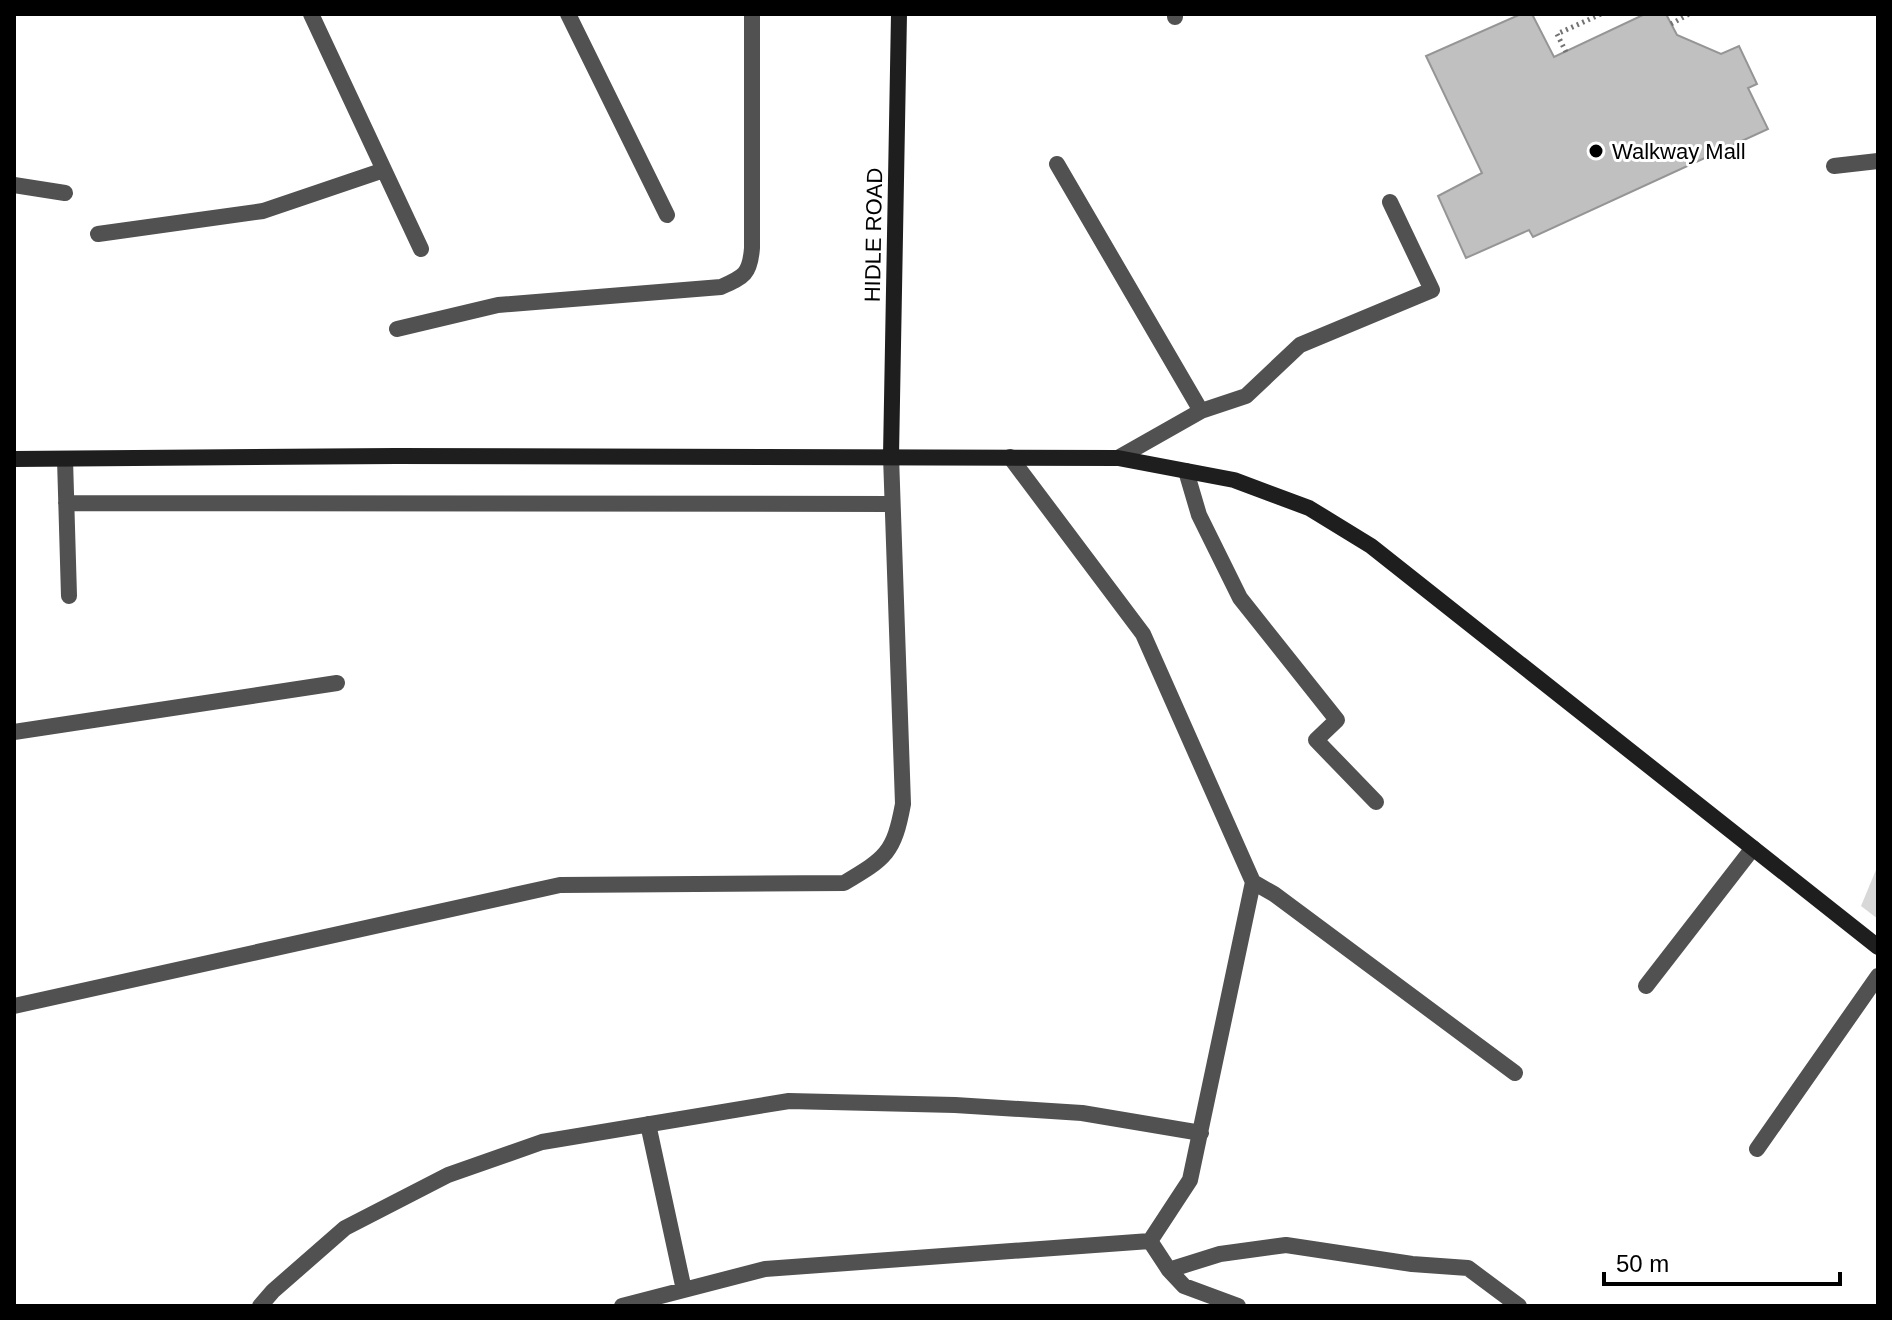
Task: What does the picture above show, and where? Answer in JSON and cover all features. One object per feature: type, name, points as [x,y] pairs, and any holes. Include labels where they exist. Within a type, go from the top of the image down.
[{"type":"main road","name":"HIDLE ROAD","points":[[891,456],[899,14]]},
{"type":"main road","points":[[14,459],[1118,458],[1234,480],[1309,508],[1371,546],[1878,947]]},
{"type":"street","points":[[311,14],[421,249]]},
{"type":"street","points":[[568,14],[667,215]]},
{"type":"street","points":[[397,329],[498,305],[721,287],[740,279],[751,267],[752,248],[752,14]]},
{"type":"street","points":[[1834,166],[1878,161]]},
{"type":"street","points":[[1057,164],[1201,411]]},
{"type":"street","points":[[98,234],[263,211],[384,170]]},
{"type":"street","points":[[14,185],[65,193]]},
{"type":"street","points":[[1118,458],[1201,411],[1246,396],[1300,345],[1432,290],[1390,202]]},
{"type":"street","points":[[14,1006],[560,885],[844,883],[874,865],[896,840],[903,804],[891,456]]},
{"type":"street","points":[[1010,457],[1143,634],[1253,882],[1190,1180],[1150,1241]]},
{"type":"street","points":[[65,459],[69,596]]},
{"type":"street","points":[[1186,471],[1199,515],[1240,598],[1337,720],[1316,740],[1376,802]]},
{"type":"street","points":[[66,503],[892,504]]},
{"type":"street","points":[[14,732],[337,683]]},
{"type":"street","points":[[1646,986],[1753,848]]},
{"type":"street","points":[[1253,882],[1274,894],[1515,1073]]},
{"type":"street","points":[[1757,1149],[1878,976]]},
{"type":"street","points":[[260,1306],[345,1228],[448,1175],[542,1142],[789,1101],[955,1105],[1082,1113],[1201,1133]]},
{"type":"street","points":[[648,1124],[684,1290]]},
{"type":"street","points":[[622,1306],[765,1269],[1150,1241]]},
{"type":"street","points":[[1150,1241],[1184,1286],[1238,1306]]},
{"type":"street","points":[[1169,1270],[1220,1254],[1286,1245],[1412,1264],[1468,1268],[1519,1306]]},
{"type":"path","points":[[1566,52],[1557,34],[1601,14]]},
{"type":"path","points":[[1671,24],[1689,14]]},
{"type":"shaded area","points":[[1878,865],[1878,919],[1861,906]]},
{"type":"building","name":"Walkway Mall","points":[[1521,14],[1532,14],[1554,57],[1645,14],[1666,14],[1677,35],[1721,54],[1739,46],[1757,84],[1748,88],[1768,129],[1533,237],[1529,230],[1466,258],[1438,196],[1482,173],[1426,56]]},
{"type":"place","name":"Walkway Mall","points":[[1596,151]]}]
